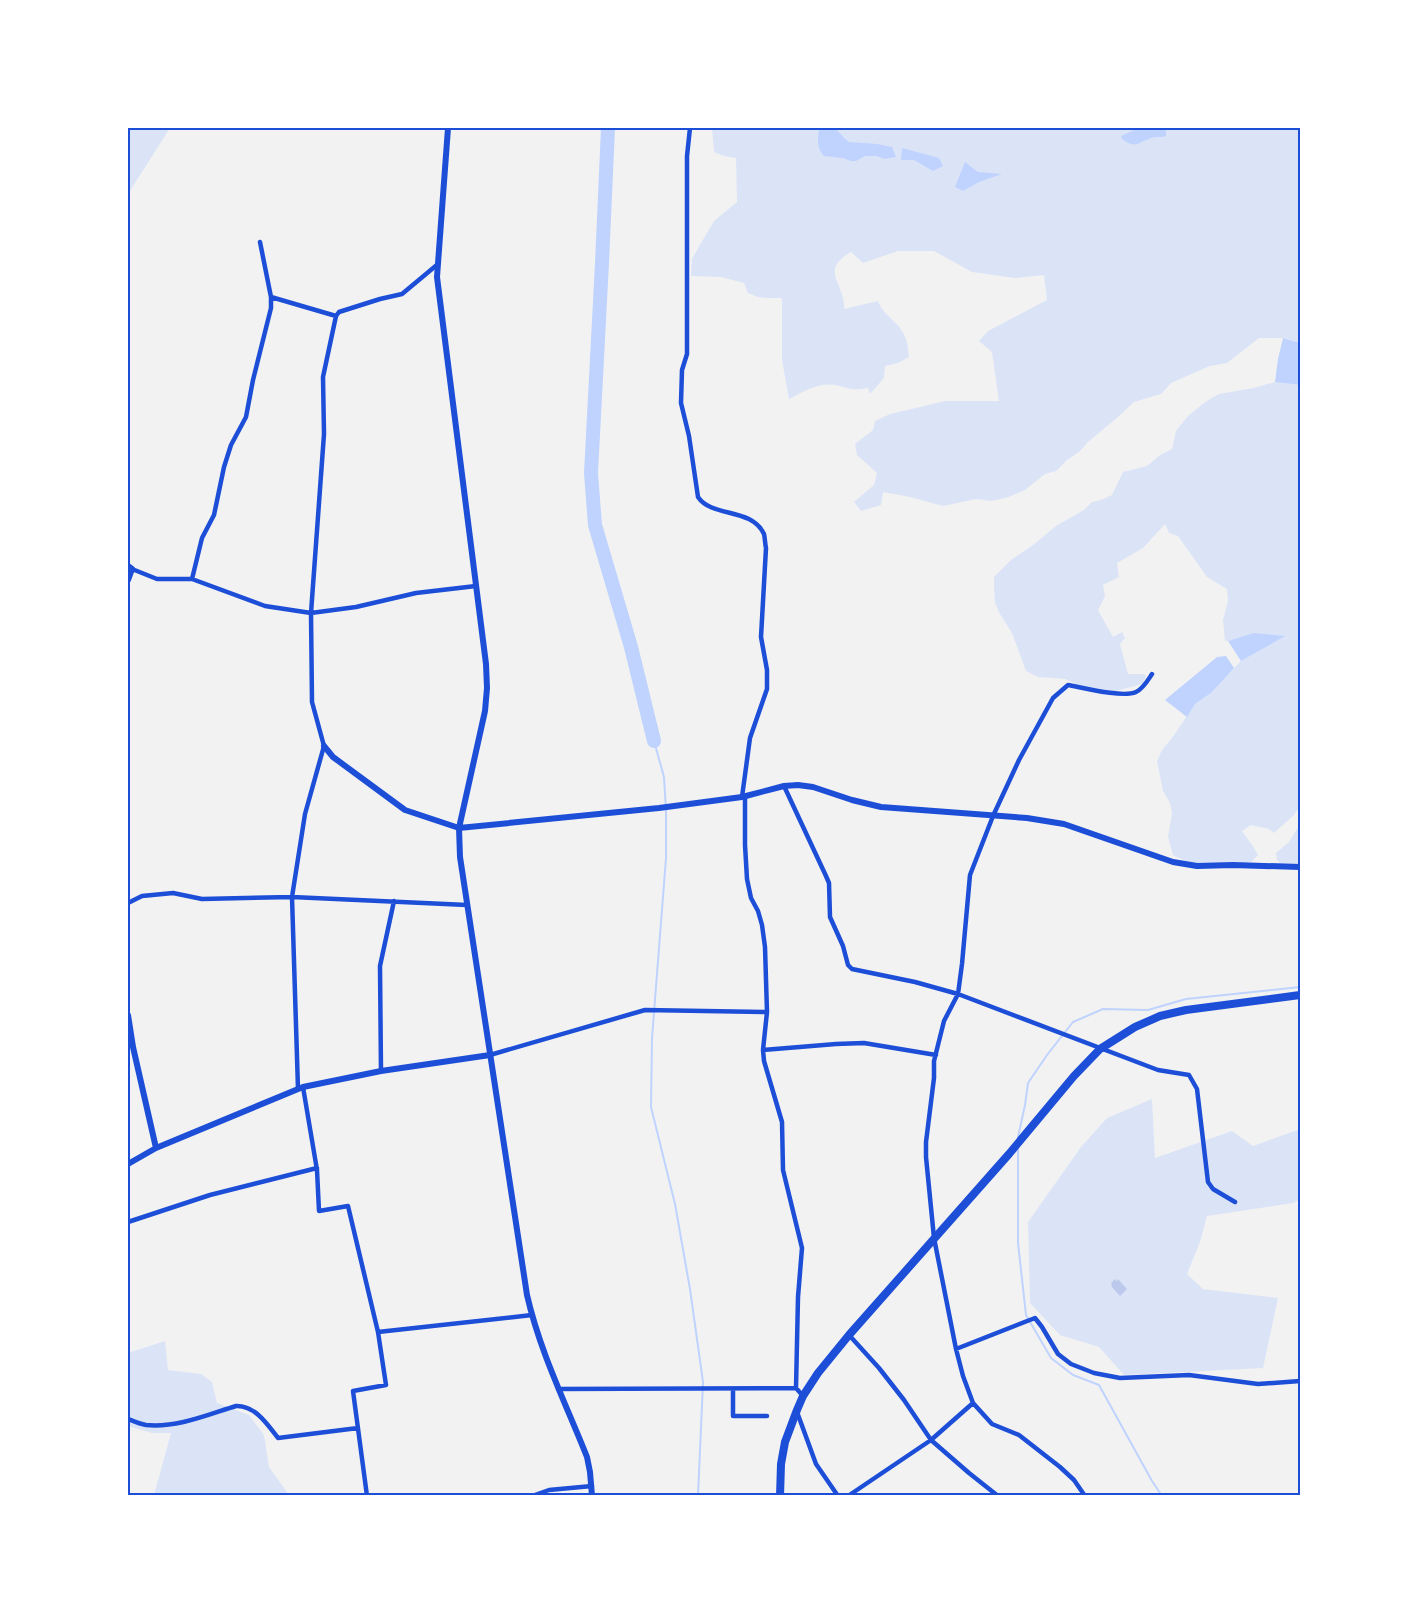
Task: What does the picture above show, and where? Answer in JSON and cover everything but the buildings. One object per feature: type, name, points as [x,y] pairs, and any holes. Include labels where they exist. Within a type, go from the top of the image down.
[{"type":"main road","points":[[780,1496],[781,1464],[785,1442],[796,1410],[818,1373],[1074,1076],[1100,1049],[1134,1027],[1160,1016],[1186,1010],[1300,996]]},
{"type":"street","points":[[447,128],[437,277],[486,664],[487,688],[485,711],[459,828],[460,857],[518,1242],[532,1315],[558,1389],[587,1457],[592,1496]]},
{"type":"street","points":[[690,128],[687,156],[687,354],[682,370],[681,403],[698,497],[703,504],[743,516],[755,523],[764,534],[766,548],[761,637],[767,670],[767,689],[750,738],[743,797],[745,845],[747,879],[751,898],[762,925],[766,965],[767,1012],[764,1061],[782,1122],[783,1170],[802,1248],[798,1297],[796,1388],[803,1396]]},
{"type":"street","points":[[192,579],[202,538],[214,515],[231,445],[246,417],[271,308],[271,297],[260,242]]},
{"type":"street","points":[[438,264],[402,294],[339,312],[336,316],[323,378],[324,434],[311,613],[312,702],[324,746],[333,757],[405,810],[459,828],[672,807],[743,797],[784,786],[798,785],[813,787],[881,807],[1027,818],[1064,824],[1173,862],[1197,866],[1300,867]]},
{"type":"street","points":[[271,297],[336,316]]},
{"type":"street","points":[[128,580],[130,568],[157,579],[192,579],[265,606],[311,613],[356,607],[416,592],[476,586]]},
{"type":"street","points":[[1085,1496],[1074,1480],[1060,1467],[1019,1436],[992,1424],[973,1403],[956,1348],[934,1238],[926,1156],[936,1055],[944,1021],[958,994],[970,875],[1019,759],[1053,698],[1068,685],[1122,694],[1137,692],[1147,683],[1152,674]]},
{"type":"street","points":[[324,746],[305,814],[292,897],[300,1088],[317,1168],[319,1211],[348,1206],[378,1332],[386,1385],[354,1391],[367,1496]]},
{"type":"street","points":[[784,786],[829,883],[830,917],[843,946],[848,965],[852,969],[915,981],[958,994],[1158,1070],[1189,1075],[1197,1089],[1208,1182],[1213,1189],[1235,1202]]},
{"type":"street","points":[[128,903],[142,896],[173,893],[201,899],[292,897],[466,905]]},
{"type":"street","points":[[381,1071],[380,966],[394,902]]},
{"type":"street","points":[[128,1164],[156,1148],[300,1088],[381,1071],[490,1055],[645,1010],[767,1012]]},
{"type":"street","points":[[128,1016],[156,1148]]},
{"type":"street","points":[[763,1050],[864,1043],[936,1055]]},
{"type":"street","points":[[128,1222],[210,1195],[317,1168]]},
{"type":"street","points":[[378,1332],[532,1315]]},
{"type":"street","points":[[956,1348],[1035,1318],[1058,1353],[1071,1365],[1094,1373],[1120,1378],[1189,1375],[1258,1384],[1300,1381]]},
{"type":"street","points":[[849,1335],[904,1400],[931,1440],[998,1496]]},
{"type":"street","points":[[558,1389],[796,1388]]},
{"type":"street","points":[[733,1389],[733,1416],[767,1416]]},
{"type":"street","points":[[848,1496],[931,1440],[973,1403]]},
{"type":"street","points":[[128,1419],[145,1425],[170,1423],[187,1421],[242,1406],[252,1410],[264,1420],[278,1438],[358,1428]]},
{"type":"street","points":[[796,1410],[816,1464],[838,1496]]},
{"type":"street","points":[[532,1496],[549,1490],[592,1486]]},
{"type":"shaded area","points":[[128,128],[170,128],[128,194]]},
{"type":"shaded area","points":[[712,128],[1300,128],[1300,343],[1283,338],[1259,338],[1227,363],[1210,366],[1171,383],[1161,394],[1134,402],[1056,471],[1045,474],[1025,490],[1009,497],[991,501],[976,499],[943,506],[883,492],[881,505],[861,511],[854,502],[874,485],[877,473],[857,455],[855,444],[873,430],[875,421],[890,414],[945,401],[999,401],[992,352],[979,341],[988,331],[1047,300],[1044,275],[1015,278],[972,272],[934,251],[898,251],[863,263],[851,252],[836,265],[835,272],[844,300],[844,309],[878,301],[903,332],[909,357],[885,366],[884,378],[870,394],[868,388],[855,389],[829,384],[811,388],[789,399],[782,360],[782,298],[758,297],[748,293],[744,283],[721,277],[691,276],[692,259],[714,221],[737,202],[736,158],[714,152]]},
{"type":"shaded area","points":[[1275,382],[1300,385],[1300,806],[1294,815],[1274,833],[1269,829],[1251,825],[1242,831],[1258,855],[1251,862],[1232,866],[1192,864],[1173,855],[1168,837],[1172,813],[1170,803],[1163,791],[1157,761],[1162,750],[1195,704],[1211,693],[1241,661],[1284,636],[1225,641],[1223,620],[1228,601],[1227,589],[1207,577],[1178,536],[1169,533],[1165,524],[1143,548],[1117,563],[1119,577],[1103,585],[1105,596],[1098,610],[1113,637],[1122,632],[1125,638],[1120,644],[1128,674],[1144,674],[1146,677],[1142,684],[1101,695],[1065,679],[1038,677],[1026,671],[1012,633],[995,603],[994,577],[1011,560],[1056,526],[1084,510],[1092,502],[1112,495],[1123,472],[1147,466],[1172,449],[1176,431],[1188,416],[1205,402],[1219,394]]},
{"type":"shaded area","points":[[1300,824],[1300,865],[1282,865],[1277,860],[1276,853],[1289,842]]},
{"type":"shaded area","points":[[1152,1099],[1155,1158],[1232,1131],[1253,1146],[1300,1129],[1300,1199],[1293,1203],[1207,1216],[1200,1242],[1187,1274],[1203,1289],[1278,1298],[1263,1368],[1124,1375],[1099,1347],[1060,1335],[1030,1303],[1028,1222],[1081,1147],[1107,1118]]},
{"type":"shaded area","points":[[165,1341],[168,1370],[201,1374],[212,1382],[217,1403],[249,1415],[264,1435],[269,1467],[289,1495],[154,1495],[171,1433],[152,1433],[128,1426],[128,1350],[131,1352]]},
{"type":"water","points":[[819,128],[835,128],[849,142],[892,147],[896,157],[885,159],[865,156],[851,161],[824,156],[819,146]]},
{"type":"water","points":[[1139,128],[1166,128],[1166,136],[1153,137],[1134,144],[1122,139],[1121,136]]},
{"type":"water","points":[[902,148],[939,158],[943,166],[933,171],[914,160],[901,160]]},
{"type":"water","points":[[965,162],[978,172],[1002,174],[979,182],[963,191],[955,187]]},
{"type":"water","points":[[1283,338],[1300,343],[1300,385],[1275,382]]},
{"type":"water","points":[[1254,633],[1285,636],[1241,661],[1228,641]]},
{"type":"water","points":[[1226,656],[1234,668],[1211,693],[1195,704],[1187,717],[1165,700],[1217,657]]},
{"type":"waterway","points":[[608,128],[591,473],[595,525],[631,647],[654,741]]},
{"type":"waterway","points":[[654,741],[664,777],[666,858],[652,1038],[651,1107],[675,1204],[703,1382],[698,1496]]},
{"type":"waterway","points":[[1018,1137],[1028,1083],[1073,1022],[1103,1009],[1148,1010],[1186,999],[1300,987]]},
{"type":"waterway","points":[[1018,1146],[1018,1243],[1026,1315],[1051,1358],[1073,1375],[1099,1385],[1162,1496]]}]
